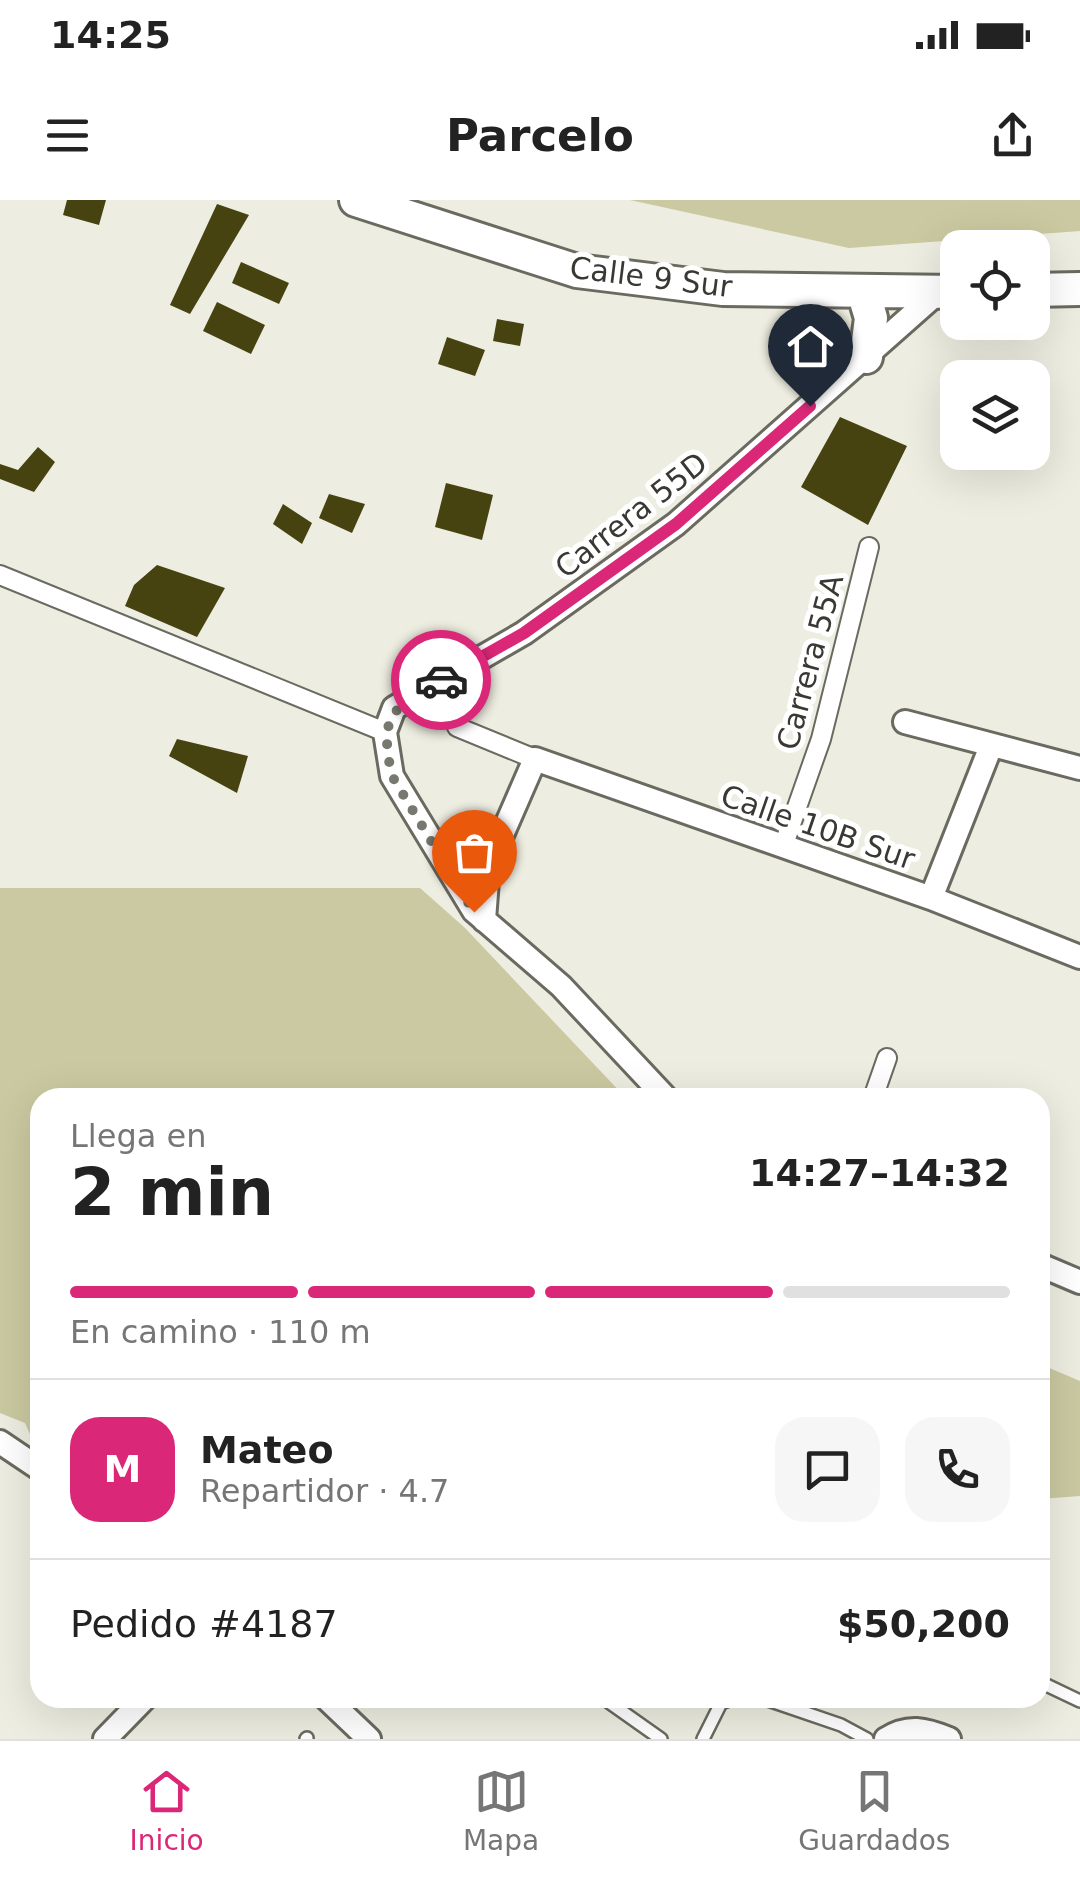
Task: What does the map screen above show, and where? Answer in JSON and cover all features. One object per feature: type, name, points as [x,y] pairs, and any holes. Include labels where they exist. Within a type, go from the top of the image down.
[{"type":"main road","name":"Calle 9 Sur","points":[[356,200],[577,271],[723,289],[940,293]]},
{"type":"main road","points":[[1050,290],[1080,289]]},
{"type":"main road","points":[[862,291],[871,318],[866,357]]},
{"type":"street","name":"Carrera 55D","points":[[385,732],[394,708],[524,633],[676,524],[866,357],[940,299]]},
{"type":"street","name":"Carrera 55A","points":[[783,847],[821,739],[868,546]]},
{"type":"street","points":[[0,575],[385,732],[392,776],[460,890],[484,920],[561,986],[657,1088]]},
{"type":"street","points":[[905,722],[1080,768]]},
{"type":"street","points":[[457,727],[535,759],[488,867],[484,920]]},
{"type":"street","points":[[932,898],[991,746]]},
{"type":"street","name":"Calle 10B Sur","points":[[535,759],[932,898],[1080,958]]},
{"type":"street","points":[[460,890],[488,867]]},
{"type":"street","points":[[876,1088],[887,1058]]},
{"type":"street","points":[[1050,1269],[1080,1282]]},
{"type":"street","points":[[0,1442],[30,1462]]},
{"type":"street","points":[[105,1739],[135,1708]]},
{"type":"street","points":[[337,1708],[370,1739]]},
{"type":"street","points":[[893,1734],[924,1729],[949,1739]]},
{"type":"lane","points":[[1050,1687],[1080,1701]]},
{"type":"lane","points":[[617,1708],[661,1739]]},
{"type":"lane","points":[[703,1739],[718,1708]]},
{"type":"lane","points":[[791,1708],[841,1725],[866,1739]]},
{"type":"green space","points":[[630,200],[1080,200],[1080,231],[940,230],[940,241],[849,248]]},
{"type":"green space","points":[[0,888],[420,888],[465,928],[616,1088],[30,1088],[30,1434],[25,1423],[0,1413]]},
{"type":"green space","points":[[1050,1368],[1080,1381],[1080,1496],[1050,1498]]},
{"type":"building","points":[[67,200],[106,200],[99,225],[63,215]]},
{"type":"building","points":[[217,204],[249,215],[190,314],[170,305]]},
{"type":"building","points":[[241,262],[289,283],[279,304],[232,283]]},
{"type":"building","points":[[217,302],[265,325],[251,354],[203,331]]},
{"type":"building","points":[[497,319],[524,324],[520,346],[493,341]]},
{"type":"building","points":[[447,337],[485,350],[475,376],[438,364]]},
{"type":"building","points":[[840,417],[907,446],[868,525],[801,487]]},
{"type":"building","points":[[38,447],[55,462],[34,492],[0,479],[0,464],[18,470]]},
{"type":"building","points":[[446,483],[493,495],[482,540],[435,527]]},
{"type":"building","points":[[329,494],[365,504],[352,533],[319,518]]},
{"type":"building","points":[[283,504],[312,523],[302,544],[273,524]]},
{"type":"building","points":[[157,565],[225,588],[197,637],[125,606],[134,585]]},
{"type":"building","points":[[177,739],[248,756],[237,793],[169,756]]},
{"type":"way so far","points":[[441,680],[394,708],[385,732],[386,752],[392,776],[474,912]]},
{"type":"route","points":[[441,680],[524,633],[676,524],[810,406]]}]
